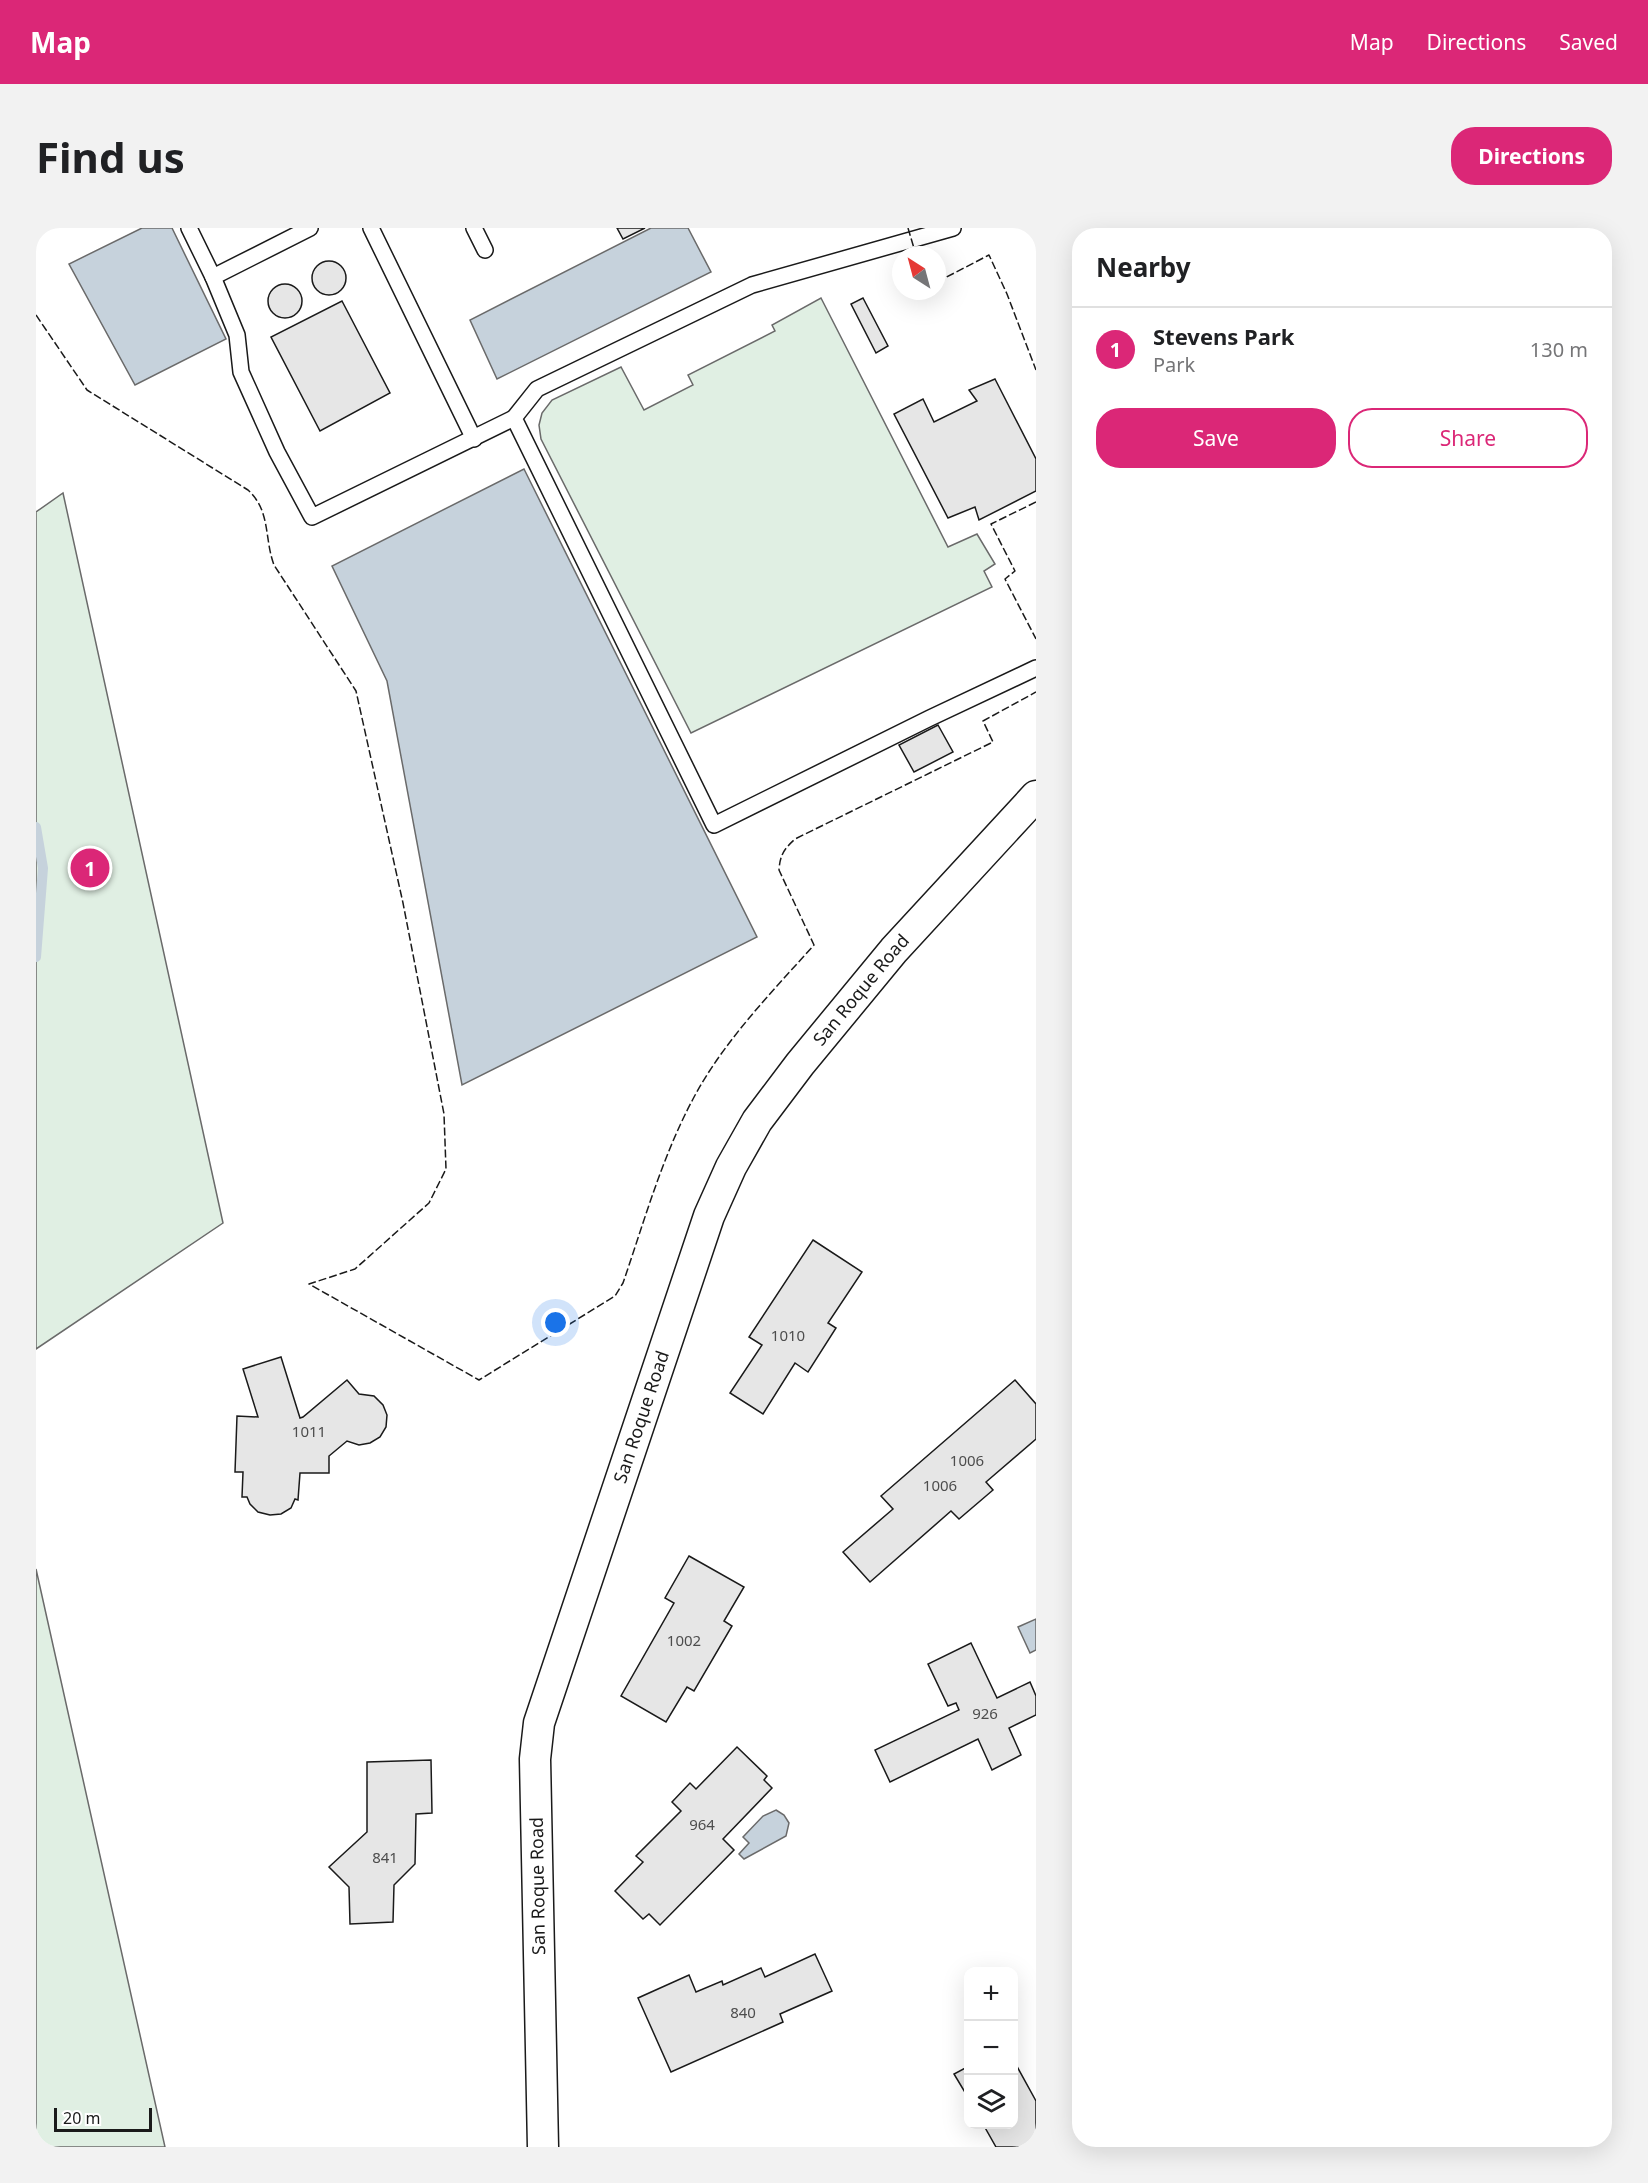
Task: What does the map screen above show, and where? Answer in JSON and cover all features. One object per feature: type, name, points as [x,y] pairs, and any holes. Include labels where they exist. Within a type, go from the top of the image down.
[{"type":"street","name":"San Roque Road","points":[[543,2147],[535,1759],[539,1723],[709,1216],[730,1167],[757,1121],[800,1064],[894,950],[1036,795]]},
{"type":"lane","points":[[189,228],[213,277],[237,335],[241,372],[277,452],[312,518],[514,418],[537,389],[752,285],[953,228]]},
{"type":"lane","points":[[213,277],[310,228]]},
{"type":"lane","points":[[371,228],[474,439]]},
{"type":"lane","points":[[474,228],[484,250]]},
{"type":"lane","points":[[514,418],[714,825],[1036,668]]},
{"type":"green space","points":[[821,298],[948,547],[977,534],[995,564],[984,571],[992,587],[691,733],[541,439],[539,425],[542,413],[552,400],[621,367],[644,410],[693,385],[688,375],[775,331],[772,325]]},
{"type":"green space","points":[[63,493],[223,1223],[36,1349],[36,512]]},
{"type":"green space","points":[[36,1569],[165,2147],[36,2147]]},
{"type":"shaded area","points":[[142,228],[172,228],[226,339],[135,385],[69,264]]},
{"type":"shaded area","points":[[651,228],[688,228],[711,272],[497,379],[470,320]]},
{"type":"shaded area","points":[[524,469],[757,937],[462,1085],[387,681],[332,566]]},
{"type":"shaded area","points":[[1036,1619],[1036,1650],[1030,1653],[1018,1627]]},
{"type":"shaded area","points":[[776,1810],[784,1815],[789,1823],[786,1836],[744,1859],[739,1854],[749,1843],[743,1837],[763,1816]]},
{"type":"building","points":[[617,228],[645,228],[623,239]]},
{"type":"building","points":[[329,261],[341,266],[346,278],[341,290],[329,295],[317,290],[312,278],[317,266]]},
{"type":"building","points":[[285,284],[297,289],[302,301],[297,313],[285,318],[273,313],[268,301],[273,289]]},
{"type":"building","points":[[863,298],[888,346],[876,353],[851,304]]},
{"type":"building","points":[[342,301],[390,393],[320,431],[271,337]]},
{"type":"building","points":[[995,379],[1036,459],[1036,491],[979,520],[975,507],[948,518],[894,414],[923,399],[934,422],[977,401],[969,390]]},
{"type":"building","points":[[938,725],[953,752],[914,772],[899,745]]},
{"type":"building","points":[[813,1240],[862,1272],[828,1323],[836,1328],[808,1372],[795,1363],[763,1414],[730,1393],[762,1345],[749,1337]]},
{"type":"building","points":[[281,1357],[300,1418],[347,1380],[359,1394],[374,1396],[383,1405],[387,1415],[386,1427],[380,1437],[370,1443],[359,1445],[347,1441],[329,1456],[329,1473],[300,1473],[298,1500],[295,1499],[291,1508],[281,1514],[270,1515],[258,1512],[247,1497],[242,1497],[243,1472],[235,1472],[237,1416],[258,1417],[243,1369]]},
{"type":"building","points":[[1015,1380],[1036,1404],[1036,1439],[986,1482],[993,1490],[959,1519],[951,1511],[870,1582],[843,1552],[893,1509],[881,1496]]},
{"type":"building","points":[[689,1556],[744,1587],[724,1621],[732,1626],[694,1691],[687,1687],[666,1722],[621,1696],[674,1603],[665,1598]]},
{"type":"building","points":[[971,1643],[997,1698],[1030,1682],[1036,1696],[1036,1715],[1009,1728],[1021,1755],[992,1770],[978,1739],[890,1782],[875,1750],[959,1710],[956,1703],[948,1706],[928,1664]]},
{"type":"building","points":[[737,1747],[767,1776],[764,1780],[772,1788],[723,1839],[734,1850],[660,1925],[649,1914],[643,1919],[615,1891],[643,1862],[636,1856],[681,1811],[672,1802],[690,1783],[696,1789]]},
{"type":"building","points":[[431,1760],[432,1813],[416,1814],[415,1864],[394,1885],[393,1922],[350,1924],[349,1887],[329,1867],[367,1832],[367,1762]]},
{"type":"building","points":[[815,1954],[832,1991],[780,2014],[783,2022],[671,2072],[638,1998],[689,1975],[696,1992],[722,1981],[723,1985],[761,1968],[765,1977]]},
{"type":"building","points":[[1018,2068],[1036,2101],[1036,2144],[1031,2147],[996,2147],[986,2129],[1018,2129]]},
{"type":"building","points":[[964,2069],[964,2091],[954,2074]]},
{"type":"waterway","points":[[36,827],[43,868],[36,957]]},
{"type":"fence","points":[[908,228],[913,246]]},
{"type":"fence","points":[[946,277],[989,255],[1007,294],[1036,370]]},
{"type":"fence","points":[[36,315],[87,390],[248,490],[255,498],[264,516],[274,565],[356,691],[403,903],[444,1114],[446,1169],[429,1203],[355,1269],[309,1284],[479,1380],[615,1296],[623,1283],[663,1167],[693,1099],[733,1038],[814,945],[779,870],[780,860],[788,846],[795,839],[993,742],[983,721],[1036,692]]},
{"type":"fence","points":[[1036,502],[991,524],[1015,571],[1005,579],[1036,639]]},
{"type":"place","name":"Stevens Park","points":[[90,868]]}]
